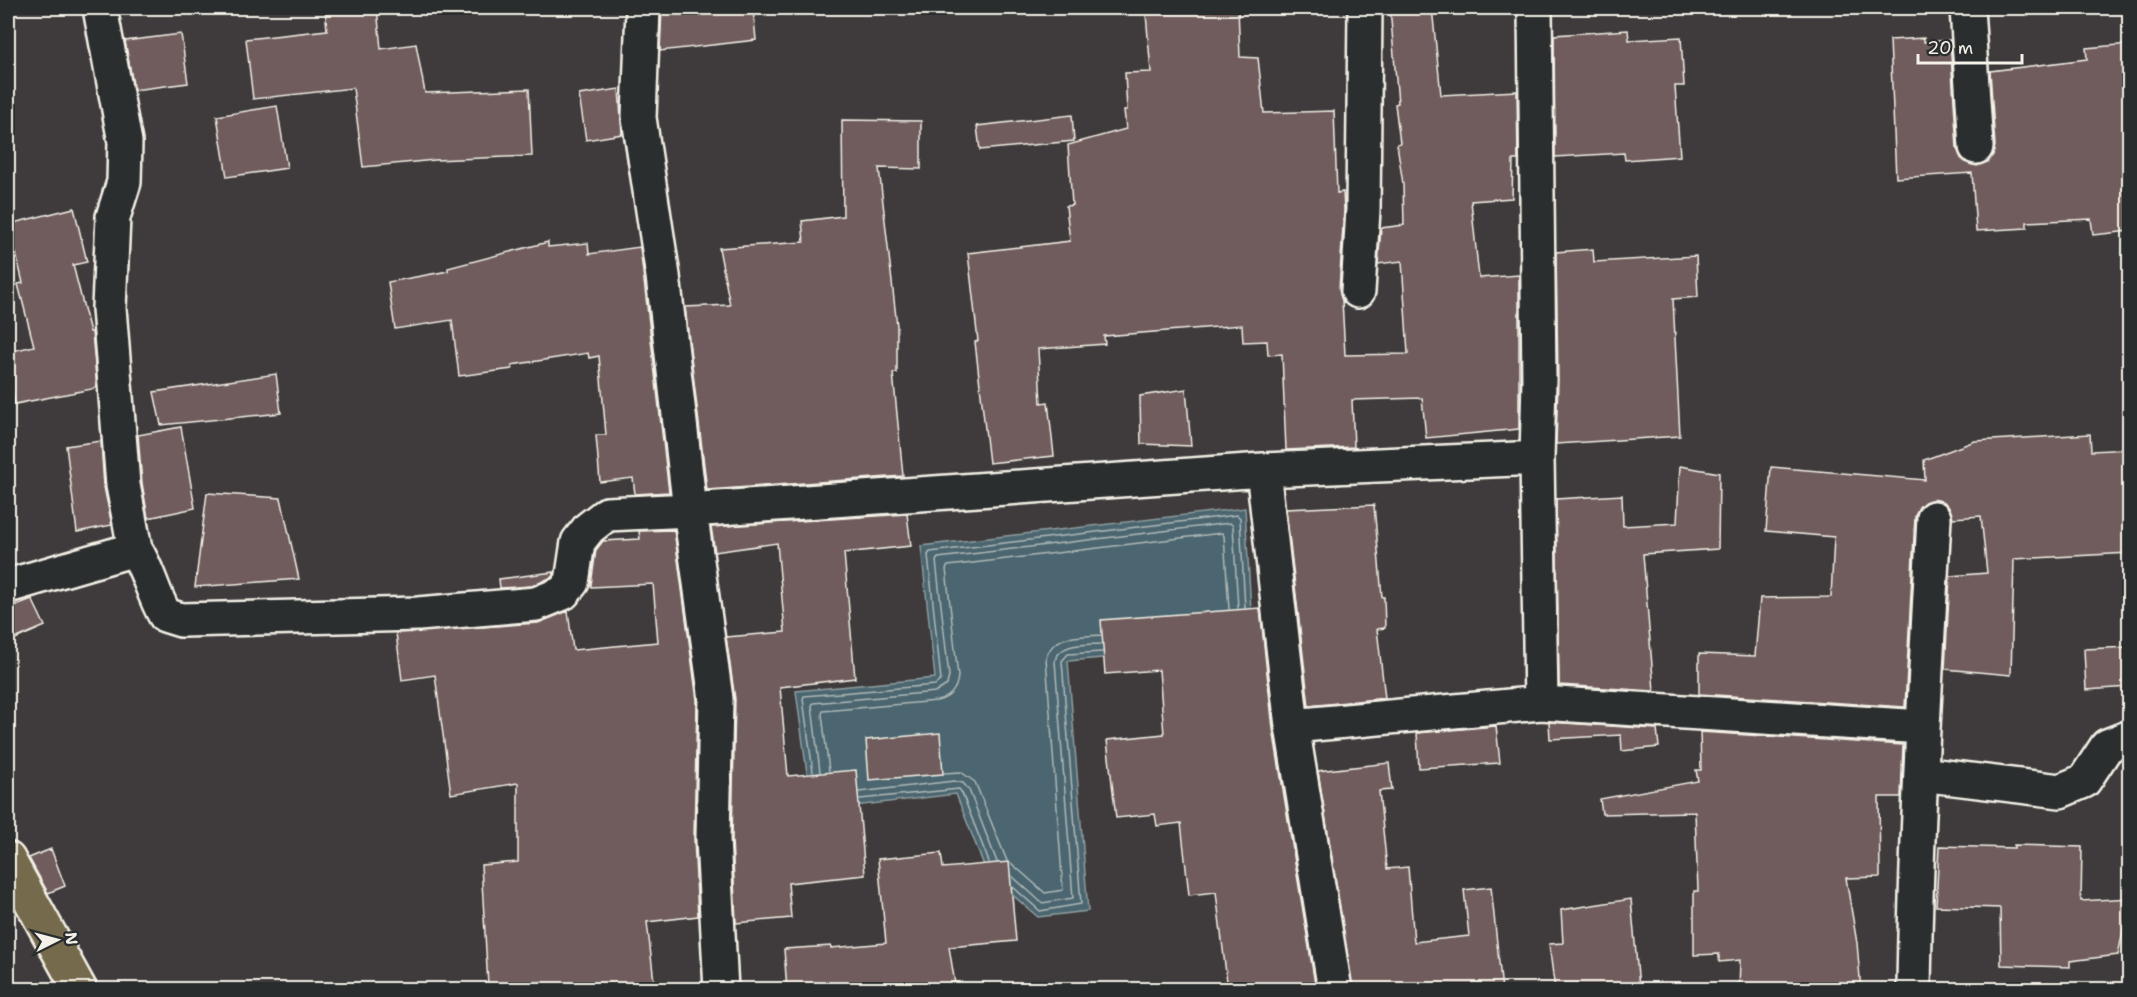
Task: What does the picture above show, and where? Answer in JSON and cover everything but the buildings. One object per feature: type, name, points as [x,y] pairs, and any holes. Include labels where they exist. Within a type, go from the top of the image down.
[{"type":"main road","points":[[8,859],[80,990]]},
{"type":"street","points":[[100,8],[125,142],[124,182],[113,217],[109,308],[123,484],[135,549],[146,567],[155,597],[165,615],[181,620],[417,614],[536,604],[563,593],[572,582],[578,542],[589,528],[607,514],[1263,470],[1538,458]]},
{"type":"street","points":[[643,8],[639,118],[663,276],[690,510],[716,699],[713,839],[721,990]]},
{"type":"street","points":[[1358,291],[1364,210],[1365,8]]},
{"type":"street","points":[[1535,8],[1541,703]]},
{"type":"street","points":[[1967,8],[1976,147]]},
{"type":"street","points":[[1263,470],[1292,726],[1335,990]]},
{"type":"street","points":[[1914,990],[1915,914],[1934,518]]},
{"type":"street","points":[[8,586],[135,549]]},
{"type":"street","points":[[1292,726],[1541,703],[1923,727]]},
{"type":"street","points":[[1921,774],[2060,791],[2084,782],[2107,746],[2130,737]]},
{"type":"water","points":[[1245,508],[1253,645],[1068,661],[1088,911],[1038,917],[987,873],[956,794],[812,811],[796,691],[935,678],[921,546]]}]
